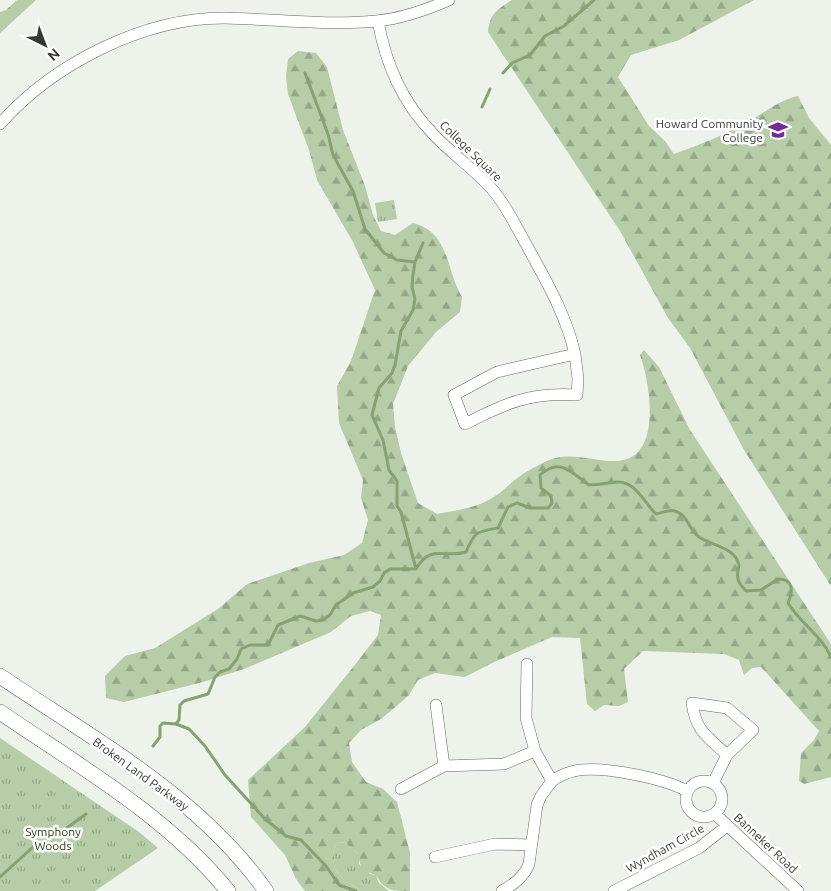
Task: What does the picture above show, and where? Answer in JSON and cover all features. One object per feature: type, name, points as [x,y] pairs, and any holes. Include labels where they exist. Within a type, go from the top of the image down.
[{"type":"main road","name":"Broken Land Parkway","points":[[0,676],[185,804],[228,844],[266,891]]},
{"type":"main road","points":[[0,712],[166,828],[206,865],[228,891]]},
{"type":"street","points":[[0,124],[39,87],[80,59],[129,37],[168,26],[222,18],[331,23],[378,21],[413,13],[449,0]]},
{"type":"street","name":"College Square","points":[[378,21],[388,65],[403,95],[434,135],[480,176],[502,202],[556,300],[571,338],[575,354],[578,379],[577,395],[539,395],[519,399],[465,424],[454,395],[497,372],[575,354]]},
{"type":"street","points":[[527,664],[526,718],[535,751],[552,780]]},
{"type":"street","points":[[713,783],[727,755],[753,730],[727,708],[692,703],[694,719],[700,729],[727,755]]},
{"type":"street","points":[[436,705],[444,766]]},
{"type":"street","points":[[401,788],[444,766],[504,764],[535,751]]},
{"type":"street","points":[[502,891],[516,882],[526,872],[532,845],[537,805],[552,780],[573,771],[597,770],[650,777],[675,784],[687,791]]},
{"type":"street","points":[[699,782],[713,783],[722,796],[720,808],[715,814],[704,818],[691,812],[686,803],[687,791],[699,782]]},
{"type":"street","name":"Banneker Road","points":[[715,814],[798,891]]},
{"type":"street","name":"Wyndham Circle","points":[[614,891],[699,848],[727,826]]},
{"type":"street","points":[[435,858],[470,848],[496,844],[532,845]]},
{"type":"green space","points":[[17,0],[36,0],[0,33],[0,12],[6,10]]},
{"type":"green space","points":[[512,0],[754,0],[679,40],[631,55],[618,77],[649,126],[665,141],[674,154],[724,134],[780,103],[798,96],[809,118],[831,145],[831,586],[744,450],[690,348],[668,318],[620,231],[488,32],[490,20],[495,13]]},
{"type":"green space","points":[[298,51],[316,53],[327,67],[343,130],[365,186],[373,215],[381,231],[395,235],[413,223],[425,228],[434,235],[441,244],[462,297],[460,312],[436,332],[408,366],[393,404],[395,427],[401,453],[418,503],[437,514],[460,510],[488,500],[514,480],[549,460],[566,456],[618,461],[632,457],[642,447],[650,417],[647,383],[640,355],[644,350],[659,367],[690,430],[831,644],[831,777],[804,784],[799,781],[801,753],[814,740],[819,731],[761,667],[752,668],[744,675],[739,660],[724,654],[643,651],[624,669],[628,702],[619,706],[604,705],[595,711],[587,704],[580,638],[552,637],[465,677],[435,673],[418,680],[409,695],[381,719],[361,730],[349,743],[352,762],[366,782],[383,789],[397,802],[410,853],[410,891],[390,889],[382,884],[376,875],[363,869],[359,855],[345,842],[337,843],[333,852],[333,862],[340,876],[360,891],[305,891],[296,879],[285,855],[251,817],[248,780],[305,727],[378,635],[381,615],[370,611],[351,616],[331,632],[244,669],[203,682],[124,702],[106,698],[105,676],[125,656],[155,648],[218,609],[247,584],[309,563],[344,555],[362,543],[368,520],[361,498],[363,480],[339,423],[337,386],[351,361],[375,290],[353,242],[317,180],[309,150],[288,94],[286,76],[288,59]]},
{"type":"green space","points":[[394,200],[397,219],[378,222],[375,203]]},
{"type":"green space","name":"Symphony Woods","points":[[0,738],[139,832],[158,848],[95,891],[0,891]]},
{"type":"green space","points":[[345,842],[359,855],[359,864],[370,874],[376,875],[379,883],[389,891],[360,891],[340,876],[333,862],[333,852],[337,843]]},
{"type":"waterway","points":[[503,73],[512,63],[530,55],[545,36],[564,26],[594,0]]},
{"type":"waterway","points":[[305,73],[328,134],[333,155],[353,191],[365,229],[384,253],[397,260],[415,262]]},
{"type":"waterway","points":[[482,107],[490,89]]},
{"type":"waterway","points":[[416,569],[401,512],[397,506],[397,481],[389,470],[383,440],[372,415],[379,388],[392,373],[395,365],[401,331],[413,310],[415,299],[412,287],[413,275],[415,262],[423,243]]},
{"type":"waterway","points":[[153,746],[160,737],[160,726],[163,723],[176,724],[179,720],[180,705],[184,701],[208,694],[215,677],[220,672],[229,669],[237,659],[241,649],[250,645],[268,645],[278,625],[300,616],[316,621],[323,620],[330,615],[336,605],[353,593],[373,587],[380,581],[384,573],[390,569],[416,569],[427,556],[438,553],[458,554],[466,552],[474,536],[481,532],[498,528],[508,507],[517,503],[530,508],[548,508],[552,503],[551,496],[541,488],[540,475],[554,467],[565,468],[571,471],[589,485],[624,483],[635,489],[656,514],[671,510],[679,513],[686,519],[699,537],[733,554],[739,565],[738,579],[746,591],[761,590],[778,579],[790,583],[791,594],[788,603],[827,649],[831,657]]},
{"type":"waterway","points":[[176,724],[189,729],[205,746],[225,775],[265,819],[286,836],[301,840],[326,866],[339,885],[356,891]]},
{"type":"waterway","points":[[0,877],[33,847],[64,830],[86,814]]},
{"type":"place","name":"Howard Community College","points":[[778,130]]}]
